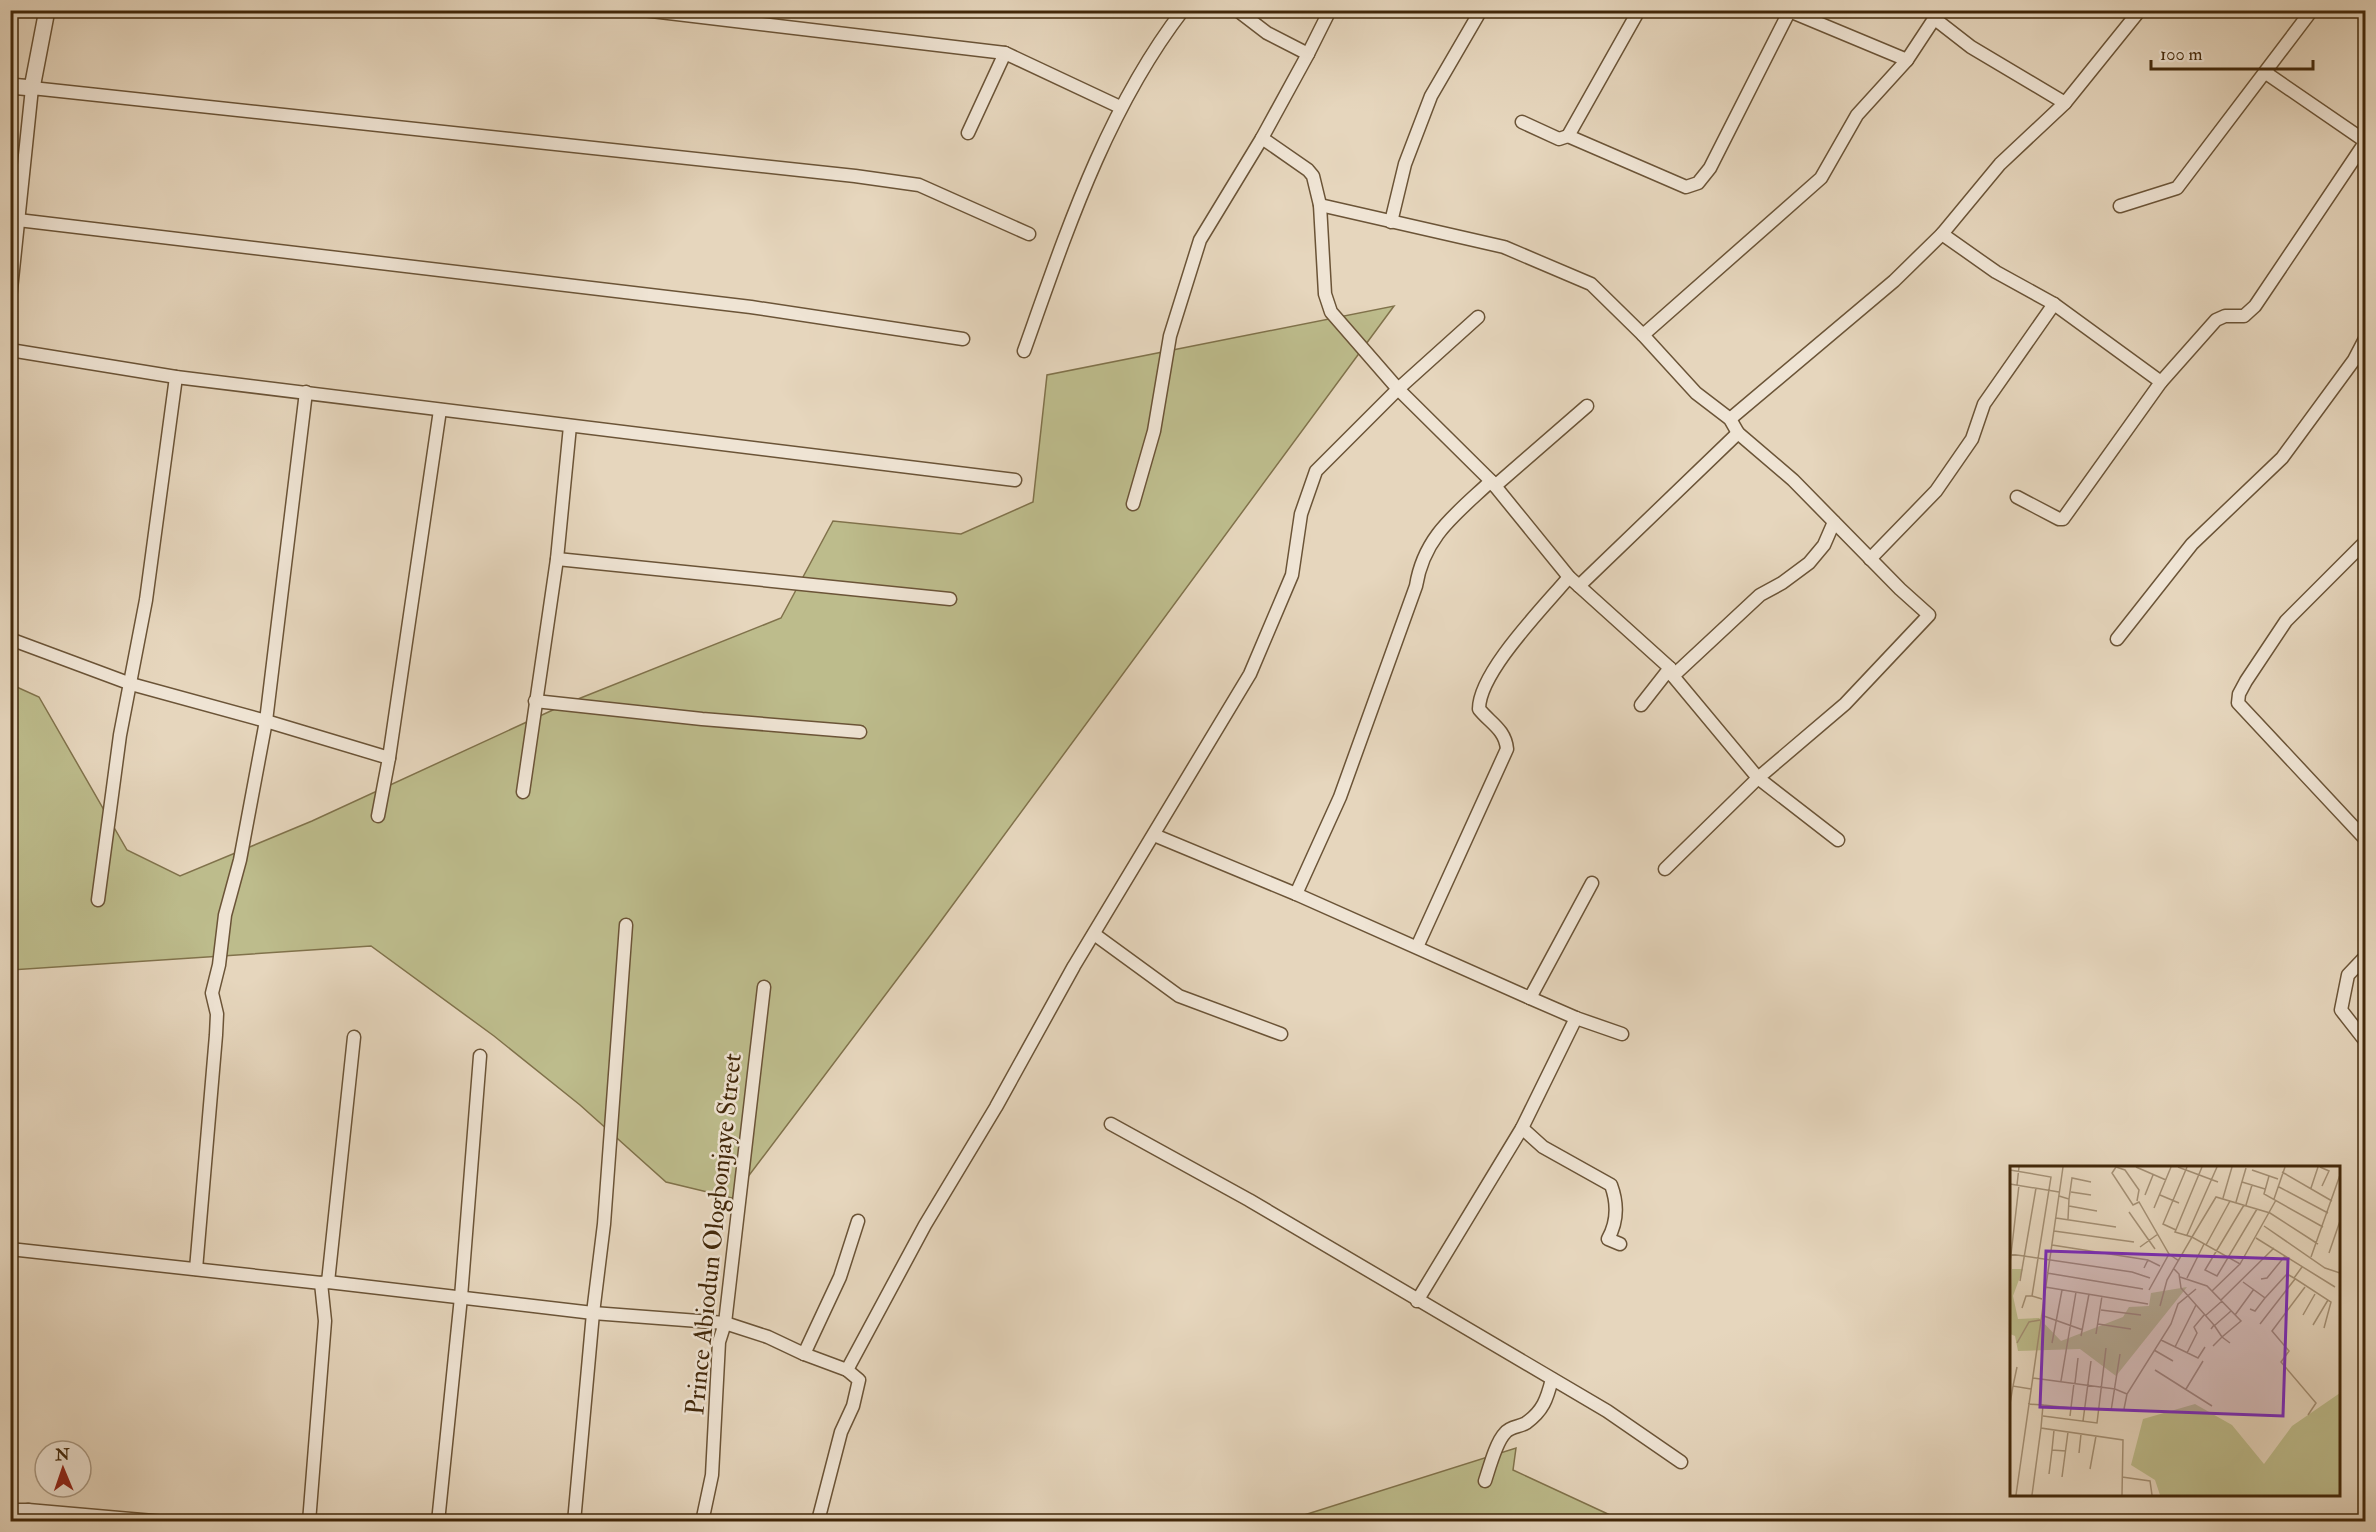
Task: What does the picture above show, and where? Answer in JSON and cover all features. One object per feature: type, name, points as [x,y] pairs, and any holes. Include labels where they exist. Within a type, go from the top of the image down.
[{"type":"street","points":[[10,299],[32,88],[47,10]]},
{"type":"street","points":[[643,10],[1005,53],[1120,107]]},
{"type":"street","points":[[1024,351],[1060,250],[1120,107],[1162,38],[1183,10]]},
{"type":"street","points":[[1237,10],[1267,33],[1308,54]]},
{"type":"street","points":[[1133,504],[1154,432],[1170,336],[1200,240],[1262,138],[1329,10]]},
{"type":"street","points":[[1391,222],[1405,164],[1431,96],[1481,10]]},
{"type":"street","points":[[1568,136],[1639,10]]},
{"type":"street","points":[[1730,419],[1894,281],[1942,234],[2000,164],[2065,103],[2140,10]]},
{"type":"street","points":[[2120,206],[2177,188],[2312,10]]},
{"type":"street","points":[[1522,122],[1559,139],[1568,136],[1686,187],[1698,183],[1710,168],[1789,11],[1907,60]]},
{"type":"street","points":[[1643,335],[1821,178],[1857,115],[1907,60],[1938,15],[1971,47],[2065,103]]},
{"type":"street","points":[[968,133],[1005,53]]},
{"type":"street","points":[[2017,497],[2063,519],[2161,381],[2216,320],[2225,316],[2244,316],[2255,306],[2365,141],[2266,73]]},
{"type":"street","points":[[10,86],[919,185],[1029,234]]},
{"type":"street","points":[[1262,138],[1308,170],[1313,176],[1320,205],[1327,304],[1331,312],[1398,389],[1493,483],[1569,577],[1672,672],[1758,777],[1838,840]]},
{"type":"street","points":[[1320,205],[1504,247],[1590,284],[1643,335],[1696,393],[1730,419],[1738,433],[1793,480],[1870,559],[1929,615],[1845,704],[1758,777],[1665,869]]},
{"type":"street","points":[[18,220],[739,306],[963,339]]},
{"type":"street","points":[[1942,234],[1996,272],[2054,304],[2161,381]]},
{"type":"street","points":[[1870,559],[1936,491],[1972,439],[1984,404],[2054,304]]},
{"type":"street","points":[[847,1370],[925,1225],[996,1107],[1094,934],[1250,674],[1292,575],[1301,514],[1316,471],[1398,389],[1478,317]]},
{"type":"street","points":[[2116,639],[2192,544],[2282,458],[2354,360],[2366,337]]},
{"type":"street","points":[[10,350],[176,376],[1015,480]]},
{"type":"street","points":[[98,900],[120,735],[146,600],[176,376]]},
{"type":"street","points":[[196,1269],[216,1035],[217,1014],[212,993],[219,965],[225,915],[240,860],[266,721],[306,392]]},
{"type":"street","points":[[1296,894],[1340,797],[1416,586],[1419,565],[1434,536],[1493,483],[1587,406]]},
{"type":"street","points":[[378,816],[389,758],[440,410]]},
{"type":"street","points":[[523,792],[557,559],[570,426]]},
{"type":"street","points":[[1579,586],[1738,433]]},
{"type":"street","points":[[1641,705],[1672,672],[1760,595],[1782,584],[1809,563],[1824,545],[1834,522]]},
{"type":"street","points":[[2366,541],[2286,621],[2246,681],[2239,694],[2238,703],[2366,840]]},
{"type":"street","points":[[557,559],[950,599]]},
{"type":"street","points":[[1417,947],[1507,749],[1506,738],[1479,709],[1479,697],[1511,643],[1569,577]]},
{"type":"street","points":[[10,639],[131,684],[389,758]]},
{"type":"street","points":[[535,701],[702,719],[860,732]]},
{"type":"street","points":[[1154,834],[1576,1018],[1622,1034]]},
{"type":"street","points":[[1530,998],[1592,884]]},
{"type":"street","points":[[574,1521],[593,1313],[604,1224],[627,925]]},
{"type":"street","points":[[1094,934],[1179,996],[1281,1034]]},
{"type":"street","points":[[2366,956],[2349,975],[2341,1010],[2366,1042]]},
{"type":"street","name":"Prince Abiodun Ologbonjaye Street","points":[[702,1521],[712,1475],[718,1342],[725,1323],[764,987]]},
{"type":"street","points":[[1416,1301],[1522,1128],[1576,1018]]},
{"type":"street","points":[[309,1521],[325,1321],[325,1282],[354,1037]]},
{"type":"street","points":[[438,1521],[461,1297],[480,1056]]},
{"type":"street","points":[[1111,1124],[1249,1200],[1416,1301],[1607,1411],[1681,1462]]},
{"type":"street","points":[[1522,1128],[1543,1147],[1611,1185],[1616,1198],[1617,1212],[1608,1239],[1620,1244]]},
{"type":"street","points":[[804,1354],[840,1276],[858,1221]]},
{"type":"street","points":[[10,1249],[593,1313],[725,1323],[768,1337],[804,1354],[847,1370],[859,1380],[853,1406],[841,1432],[819,1517]]},
{"type":"street","points":[[1485,1482],[1504,1433],[1526,1423],[1538,1413],[1546,1402],[1552,1379]]},
{"type":"street","points":[[10,1510],[31,1516],[165,1521]]},
{"type":"shaded area","points":[[1394,306],[932,933],[732,1198],[666,1182],[580,1105],[494,1036],[371,946],[11,970],[10,684],[39,697],[127,850],[180,876],[312,821],[568,703],[781,618],[833,521],[961,534],[1033,502],[1047,375]]},
{"type":"shaded area","points":[[1516,1448],[1513,1470],[1623,1521],[1282,1522]]}]
